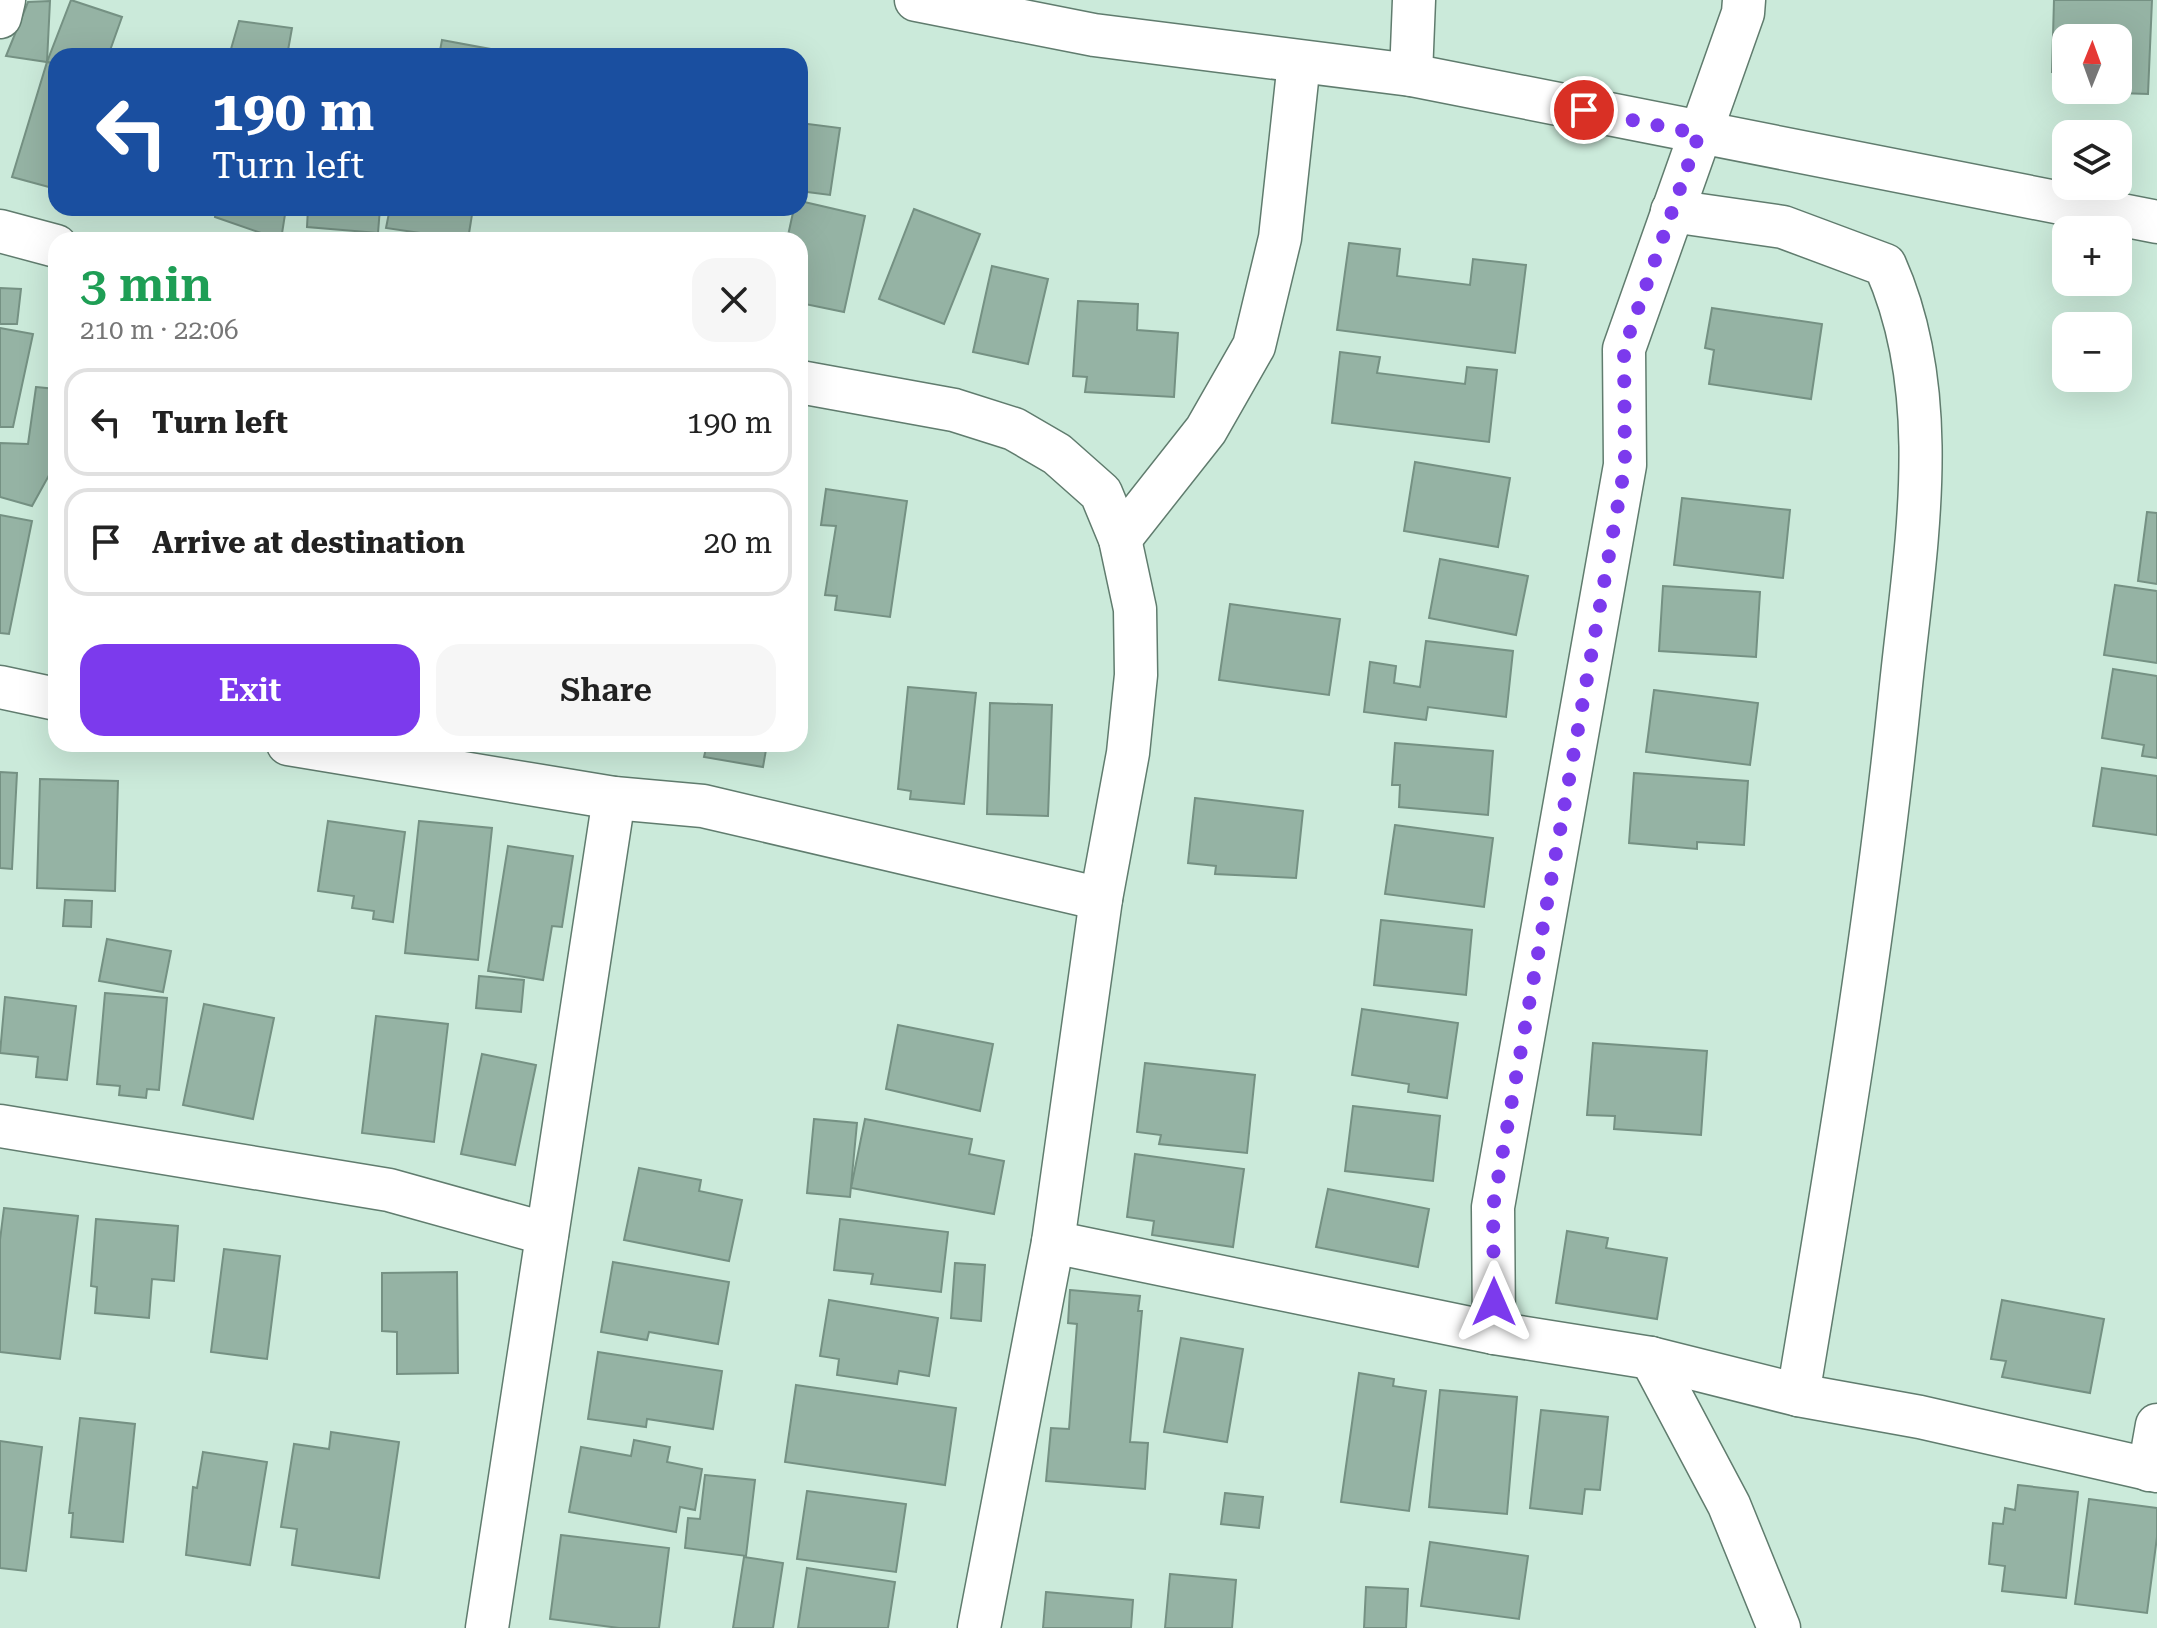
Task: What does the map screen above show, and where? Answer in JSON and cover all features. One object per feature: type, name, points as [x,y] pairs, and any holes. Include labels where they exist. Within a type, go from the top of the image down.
[{"type":"street","points":[[0,17],[4,0]]},
{"type":"street","points":[[916,0],[1094,35],[1411,75],[2157,222]]},
{"type":"street","points":[[1411,75],[1414,0]]},
{"type":"street","points":[[1494,1333],[1493,1207],[1625,465],[1624,349],[1743,13],[1744,0]]},
{"type":"street","points":[[1120,539],[1206,430],[1254,346],[1280,238],[1299,62]]},
{"type":"street","points":[[1672,211],[1783,227],[1885,265],[1904,307],[1917,378],[1920,466],[1914,565],[1887,822],[1857,1045],[1798,1395]]},
{"type":"street","points":[[0,231],[48,244]]},
{"type":"street","points":[[808,383],[954,410],[1014,429],[1057,454],[1101,493],[1120,539],[1135,609],[1136,675],[1128,753],[1101,899],[1053,1242],[979,1628]]},
{"type":"street","points":[[0,687],[48,697]]},
{"type":"street","points":[[336,752],[614,798],[703,806],[1101,899]]},
{"type":"street","points":[[487,1628],[614,798]]},
{"type":"street","points":[[0,1126],[389,1190],[547,1234]]},
{"type":"street","points":[[1053,1242],[1494,1333],[1651,1358],[1798,1395],[1920,1417],[2153,1471],[2157,1425]]},
{"type":"street","points":[[1651,1358],[1729,1505],[1779,1628]]},
{"type":"building","points":[[71,0],[122,17],[111,48],[52,48]]},
{"type":"building","points":[[2054,0],[2152,0],[2148,94],[2132,93],[2132,24],[2053,24]]},
{"type":"building","points":[[50,1],[47,62],[6,56],[28,2]]},
{"type":"building","points":[[239,21],[292,28],[288,48],[231,48]]},
{"type":"building","points":[[442,40],[485,48],[440,48]]},
{"type":"building","points":[[47,62],[48,62],[48,187],[12,177]]},
{"type":"building","points":[[808,124],[840,128],[830,195],[808,192]]},
{"type":"building","points":[[808,203],[865,216],[844,312],[808,305],[808,232],[789,232],[792,216],[808,216]]},
{"type":"building","points":[[914,209],[980,234],[944,324],[879,299]]},
{"type":"building","points":[[285,216],[282,232],[258,232],[215,217]]},
{"type":"building","points":[[308,216],[379,216],[378,232],[307,227]]},
{"type":"building","points":[[388,216],[472,216],[469,232],[413,232],[386,228]]},
{"type":"building","points":[[1349,243],[1400,249],[1397,276],[1470,285],[1473,259],[1526,265],[1515,353],[1337,330]]},
{"type":"building","points":[[992,266],[1048,279],[1028,364],[973,352]]},
{"type":"building","points":[[0,288],[21,289],[17,324],[0,324]]},
{"type":"building","points":[[1078,301],[1138,304],[1137,330],[1178,333],[1174,397],[1085,392],[1087,377],[1073,376]]},
{"type":"building","points":[[1712,308],[1822,324],[1811,399],[1709,384],[1714,350],[1705,348]]},
{"type":"building","points":[[0,328],[33,334],[13,427],[0,427]]},
{"type":"building","points":[[1340,352],[1380,357],[1377,373],[1465,384],[1467,367],[1497,370],[1489,442],[1332,423]]},
{"type":"building","points":[[36,387],[48,388],[48,477],[32,506],[0,497],[0,443],[28,444]]},
{"type":"building","points":[[1415,462],[1510,478],[1498,547],[1404,531]]},
{"type":"building","points":[[826,489],[907,501],[890,617],[835,610],[837,596],[825,595],[836,526],[821,525]]},
{"type":"building","points":[[1682,498],[1790,510],[1783,578],[1674,565]]},
{"type":"building","points":[[2147,512],[2157,513],[2157,584],[2138,581]]},
{"type":"building","points":[[0,515],[32,521],[9,634],[0,633]]},
{"type":"building","points":[[1440,559],[1528,576],[1516,635],[1429,618]]},
{"type":"building","points":[[2115,585],[2157,591],[2157,663],[2104,655]]},
{"type":"building","points":[[1663,586],[1760,592],[1756,657],[1659,651]]},
{"type":"building","points":[[1230,604],[1340,619],[1329,695],[1219,680]]},
{"type":"building","points":[[1426,641],[1513,651],[1506,717],[1428,707],[1426,720],[1364,712],[1370,662],[1396,666],[1394,683],[1420,687]]},
{"type":"building","points":[[2113,669],[2157,676],[2157,758],[2142,756],[2144,745],[2102,738]]},
{"type":"building","points":[[908,687],[976,693],[964,804],[910,799],[911,791],[898,789]]},
{"type":"building","points":[[1654,690],[1758,703],[1750,765],[1646,752]]},
{"type":"building","points":[[990,703],[1052,705],[1048,816],[987,814]]},
{"type":"building","points":[[1395,743],[1493,751],[1488,815],[1399,807],[1400,785],[1392,785]]},
{"type":"building","points":[[705,752],[766,752],[763,767],[704,757]]},
{"type":"building","points":[[2102,768],[2157,776],[2157,835],[2093,826]]},
{"type":"building","points":[[0,772],[17,773],[12,869],[0,868]]},
{"type":"building","points":[[1634,773],[1748,781],[1744,845],[1697,842],[1697,849],[1629,843]]},
{"type":"building","points":[[40,779],[118,781],[115,891],[37,888]]},
{"type":"building","points":[[1195,798],[1303,811],[1296,878],[1215,874],[1216,866],[1188,863]]},
{"type":"building","points":[[328,821],[405,832],[393,922],[373,919],[374,911],[352,908],[354,896],[318,891]]},
{"type":"building","points":[[419,821],[492,828],[478,960],[405,953]]},
{"type":"building","points":[[1395,825],[1493,838],[1484,907],[1385,894]]},
{"type":"building","points":[[508,846],[573,856],[562,927],[552,926],[543,980],[488,971]]},
{"type":"building","points":[[65,900],[92,901],[91,927],[63,926]]},
{"type":"building","points":[[1381,920],[1472,930],[1466,995],[1374,985]]},
{"type":"building","points":[[107,939],[171,951],[163,992],[99,981]]},
{"type":"building","points":[[479,976],[524,980],[521,1012],[476,1008]]},
{"type":"building","points":[[105,993],[167,998],[159,1090],[147,1089],[146,1098],[119,1095],[120,1086],[97,1084]]},
{"type":"building","points":[[5,997],[76,1006],[67,1080],[36,1077],[38,1057],[0,1053]]},
{"type":"building","points":[[204,1004],[274,1018],[253,1119],[183,1105]]},
{"type":"building","points":[[1362,1009],[1458,1023],[1447,1098],[1408,1092],[1409,1084],[1352,1075]]},
{"type":"building","points":[[376,1016],[448,1024],[434,1142],[362,1133]]},
{"type":"building","points":[[898,1025],[993,1044],[980,1111],[886,1089]]},
{"type":"building","points":[[1593,1043],[1707,1051],[1701,1135],[1614,1129],[1615,1116],[1587,1115]]},
{"type":"building","points":[[482,1054],[536,1065],[515,1165],[461,1154]]},
{"type":"building","points":[[1145,1063],[1255,1075],[1247,1153],[1159,1144],[1161,1135],[1137,1132]]},
{"type":"building","points":[[1353,1106],[1440,1116],[1433,1181],[1345,1171]]},
{"type":"building","points":[[814,1119],[857,1123],[850,1197],[807,1193]]},
{"type":"building","points":[[865,1119],[972,1139],[969,1154],[1004,1161],[994,1214],[851,1188]]},
{"type":"building","points":[[1135,1154],[1244,1169],[1233,1247],[1152,1235],[1154,1221],[1127,1217]]},
{"type":"building","points":[[639,1168],[701,1180],[699,1191],[742,1200],[729,1261],[624,1240]]},
{"type":"building","points":[[1328,1189],[1429,1209],[1418,1267],[1316,1247]]},
{"type":"building","points":[[4,1208],[78,1216],[60,1359],[0,1352],[0,1240]]},
{"type":"building","points":[[96,1219],[178,1226],[174,1281],[152,1279],[149,1318],[95,1313],[97,1287],[91,1286]]},
{"type":"building","points":[[840,1219],[948,1232],[941,1292],[871,1284],[873,1274],[834,1270]]},
{"type":"building","points":[[1567,1231],[1608,1238],[1606,1248],[1667,1258],[1657,1319],[1556,1303]]},
{"type":"building","points":[[224,1249],[280,1256],[267,1359],[211,1352]]},
{"type":"building","points":[[613,1262],[729,1282],[718,1344],[649,1332],[647,1340],[601,1332]]},
{"type":"building","points":[[955,1263],[985,1265],[981,1321],[951,1318]]},
{"type":"building","points":[[457,1272],[458,1373],[397,1374],[397,1332],[382,1331],[382,1273]]},
{"type":"building","points":[[1070,1290],[1140,1296],[1138,1311],[1142,1311],[1130,1442],[1148,1443],[1145,1489],[1046,1481],[1051,1428],[1069,1429],[1077,1324],[1068,1323]]},
{"type":"building","points":[[829,1300],[938,1318],[929,1376],[899,1371],[897,1384],[837,1375],[839,1359],[820,1356]]},
{"type":"building","points":[[2002,1300],[2104,1319],[2090,1393],[2002,1377],[2006,1361],[1991,1359]]},
{"type":"building","points":[[1181,1338],[1243,1349],[1227,1442],[1164,1432]]},
{"type":"building","points":[[598,1352],[722,1371],[713,1429],[647,1419],[646,1427],[588,1419]]},
{"type":"building","points":[[1359,1373],[1394,1379],[1393,1386],[1426,1391],[1409,1511],[1341,1502]]},
{"type":"building","points":[[796,1385],[956,1408],[945,1485],[785,1462]]},
{"type":"building","points":[[1440,1390],[1517,1397],[1507,1514],[1429,1507]]},
{"type":"building","points":[[1541,1410],[1608,1417],[1600,1490],[1585,1489],[1582,1514],[1530,1508]]},
{"type":"building","points":[[80,1418],[135,1424],[123,1542],[71,1537],[73,1513],[69,1513]]},
{"type":"building","points":[[331,1432],[399,1442],[379,1578],[292,1565],[297,1529],[281,1527],[294,1444],[329,1449]]},
{"type":"building","points":[[634,1440],[670,1447],[667,1462],[702,1469],[695,1510],[680,1507],[676,1532],[569,1512],[581,1447],[631,1456]]},
{"type":"building","points":[[0,1441],[42,1447],[26,1571],[0,1568]]},
{"type":"building","points":[[203,1452],[267,1462],[250,1565],[186,1555],[193,1487],[197,1488]]},
{"type":"building","points":[[705,1475],[755,1480],[746,1556],[685,1548],[688,1518],[700,1519]]},
{"type":"building","points":[[2018,1485],[2078,1492],[2066,1598],[2002,1591],[2005,1566],[1989,1564],[1993,1523],[2003,1524],[2005,1508],[2015,1510]]},
{"type":"building","points":[[807,1491],[906,1504],[896,1572],[797,1559]]},
{"type":"building","points":[[1225,1493],[1263,1497],[1259,1528],[1221,1524]]},
{"type":"building","points":[[2089,1499],[2157,1508],[2157,1537],[2147,1613],[2075,1604]]},
{"type":"building","points":[[561,1535],[669,1548],[659,1628],[619,1628],[550,1619]]},
{"type":"building","points":[[1430,1542],[1528,1556],[1519,1619],[1421,1606]]},
{"type":"building","points":[[744,1557],[783,1563],[773,1628],[733,1628]]},
{"type":"building","points":[[807,1568],[895,1582],[888,1628],[798,1628]]},
{"type":"building","points":[[1170,1574],[1236,1580],[1232,1628],[1165,1628]]},
{"type":"building","points":[[1366,1587],[1408,1589],[1406,1628],[1364,1628]]},
{"type":"building","points":[[1046,1592],[1133,1600],[1131,1628],[1043,1628]]},
{"type":"route","points":[[1494,1302],[1493,1207],[1625,465],[1624,349],[1699,134],[1584,110]]}]
